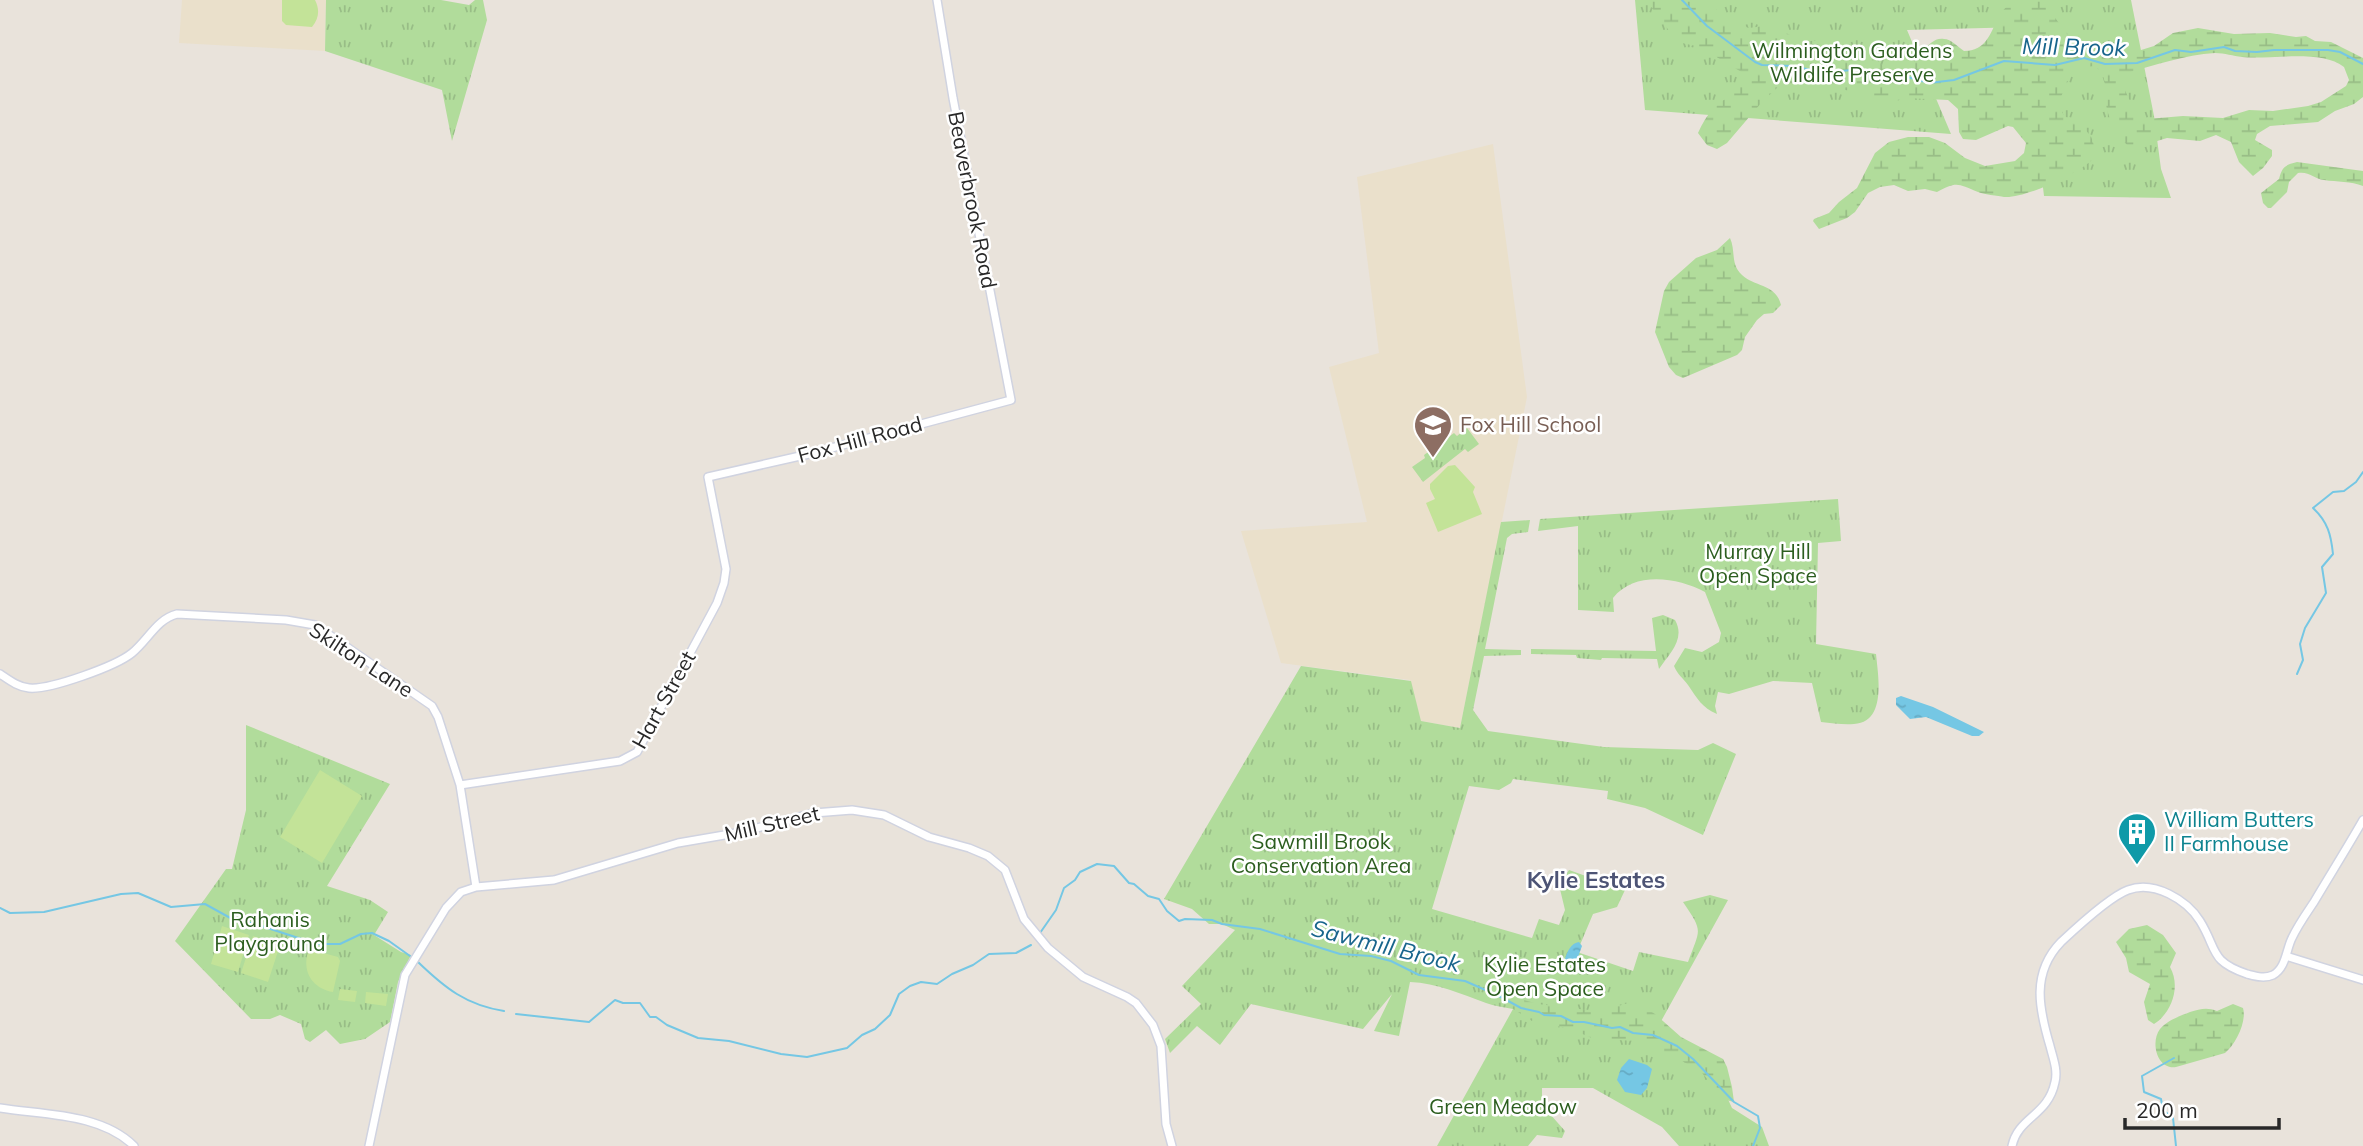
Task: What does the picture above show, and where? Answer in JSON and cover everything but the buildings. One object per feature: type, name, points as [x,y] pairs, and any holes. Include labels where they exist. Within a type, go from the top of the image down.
[{"type":"street","name":"Beaverbrook Road","points":[[937,0],[1011,400]]},
{"type":"street","name":"Fox Hill Road","points":[[708,477],[809,454],[1011,400]]},
{"type":"street","name":"Hart Street","points":[[460,785],[624,761],[637,752],[717,603],[724,583],[725,567],[708,477]]},
{"type":"street","name":"Skilton Lane","points":[[0,674],[18,686],[34,688],[105,667],[131,654],[163,620],[177,614],[307,623],[432,706],[460,785],[476,887]]},
{"type":"street","name":"Mill Street","points":[[369,1146],[405,975],[452,900],[461,892],[476,887],[554,880],[662,848],[742,832],[814,813],[852,810],[884,815],[924,835],[976,850],[995,860],[1007,873],[1024,919],[1048,948],[1083,977],[1127,997],[1139,1006],[1153,1025],[1163,1053],[1166,1124],[1172,1146]]},
{"type":"street","points":[[2012,1146],[2017,1130],[2045,1106],[2056,1080],[2039,991],[2047,961],[2068,936],[2121,893],[2133,888],[2143,888],[2180,899],[2190,908],[2201,922],[2217,957],[2241,972],[2260,977],[2269,976],[2279,970],[2295,931],[2363,820]]},
{"type":"street","points":[[2286,957],[2363,979]]},
{"type":"street","points":[[0,1108],[96,1125],[116,1132],[134,1146]]},
{"type":"shaded area","points":[[182,0],[326,0],[325,51],[179,43]]},
{"type":"shaded area","name":"Fox Hill School","points":[[1493,144],[1527,397],[1460,728],[1421,721],[1410,680],[1281,663],[1241,531],[1367,522],[1329,367],[1379,353],[1357,177]]},
{"type":"green space","points":[[282,0],[315,0],[318,14],[312,27],[286,25],[282,21]]},
{"type":"green space","points":[[326,0],[441,0],[469,5],[475,0],[483,0],[487,20],[452,141],[442,90],[325,51]]},
{"type":"green space","name":"Wilmington Gardens Wildlife Preserve","points":[[1635,0],[2131,0],[2154,116],[2161,169],[2171,198],[2044,196],[2024,27],[1907,30],[1951,134],[1645,110]]},
{"type":"green space","points":[[1646,0],[1711,0],[1716,9],[1739,25],[1749,28],[1770,25],[1804,42],[1825,39],[1859,61],[1877,60],[1887,70],[1900,70],[1914,62],[1938,39],[1949,40],[1964,51],[1977,48],[1990,35],[1999,15],[2012,0],[2041,0],[2070,37],[2083,47],[2103,53],[2125,55],[2154,46],[2173,33],[2198,28],[2234,34],[2306,36],[2315,41],[2331,42],[2363,58],[2363,97],[2318,122],[2270,126],[2257,134],[2255,140],[2272,150],[2272,156],[2253,176],[2239,162],[2231,142],[2216,135],[2200,141],[2167,138],[2129,147],[2109,117],[2103,75],[2094,66],[2088,67],[2078,70],[2071,77],[2060,102],[2064,115],[2088,132],[2092,139],[2093,159],[2086,165],[2038,190],[2013,197],[1983,193],[1958,185],[1937,192],[1925,189],[1908,191],[1894,185],[1880,187],[1868,193],[1855,212],[1847,218],[1819,229],[1814,219],[1829,213],[1857,188],[1875,153],[1889,142],[1908,137],[1929,137],[1985,166],[2015,161],[2024,153],[2026,143],[2013,127],[2008,126],[1976,140],[1963,139],[1959,132],[1958,109],[1948,100],[1905,98],[1885,105],[1835,87],[1807,85],[1778,87],[1727,143],[1717,149],[1707,145],[1698,133],[1711,111],[1736,89],[1743,73],[1700,47],[1682,43],[1673,36]],"holes":[[[2219,53],[2253,58],[2322,58],[2344,67],[2349,80],[2346,86],[2321,102],[2308,106],[2273,111],[2249,110],[2223,118],[2183,116],[2147,119],[2137,116],[2122,84],[2124,74],[2181,58]]]},
{"type":"green space","points":[[2297,162],[2363,171],[2363,186],[2298,173],[2289,182],[2287,192],[2268,208],[2263,203],[2261,193],[2279,179],[2285,167]]},
{"type":"green space","points":[[1730,238],[1738,271],[1747,279],[1770,289],[1781,305],[1773,313],[1764,314],[1757,320],[1737,355],[1683,378],[1669,367],[1655,332],[1664,291],[1669,282],[1696,258],[1717,250]]},
{"type":"green space","points":[[1467,428],[1479,444],[1468,452],[1465,449],[1423,482],[1412,467],[1454,433],[1457,436]]},
{"type":"green space","points":[[1455,465],[1475,487],[1473,492],[1482,514],[1438,532],[1426,503],[1435,499],[1430,484],[1448,466]]},
{"type":"green space","name":"Murray Hill Open Space","points":[[1838,499],[1841,541],[1818,543],[1816,644],[1876,654],[1879,685],[1876,707],[1865,721],[1854,724],[1821,722],[1812,683],[1773,681],[1729,694],[1718,692],[1715,706],[1717,714],[1707,709],[1674,666],[1685,648],[1702,652],[1719,642],[1721,633],[1705,592],[1669,580],[1644,580],[1622,589],[1613,598],[1614,612],[1578,610],[1578,526],[1538,531],[1540,519]]},
{"type":"green space","points":[[1530,520],[1528,532],[1512,534],[1507,538],[1485,649],[1521,650],[1521,655],[1484,656],[1473,710],[1488,731],[1604,747],[1698,750],[1713,743],[1736,754],[1703,835],[1645,808],[1607,799],[1608,791],[1513,779],[1499,790],[1469,786],[1432,909],[1532,938],[1539,919],[1559,925],[1565,910],[1559,885],[1569,870],[1625,890],[1617,907],[1593,914],[1577,952],[1633,971],[1639,952],[1688,962],[1698,931],[1683,902],[1710,895],[1728,900],[1654,1034],[1704,1067],[1725,1093],[1732,1108],[1762,1127],[1769,1146],[1679,1146],[1662,1127],[1593,1088],[1542,1088],[1542,1105],[1565,1131],[1562,1138],[1537,1135],[1528,1146],[1437,1146],[1513,1009],[1489,1004],[1430,984],[1410,982],[1399,1036],[1374,1031],[1392,994],[1363,1029],[1251,1004],[1220,1045],[1197,1026],[1170,1053],[1165,1039],[1201,1004],[1182,986],[1235,930],[1222,924],[1209,924],[1192,909],[1164,899],[1301,666],[1411,681],[1421,721],[1460,728],[1501,522]]},
{"type":"green space","points":[[1663,615],[1675,620],[1679,634],[1675,646],[1659,669],[1657,659],[1601,660],[1577,658],[1576,655],[1531,654],[1531,649],[1656,651],[1652,618]]},
{"type":"green space","name":"Rahanis Playground","points":[[246,725],[390,784],[327,886],[370,900],[388,912],[374,935],[401,952],[411,955],[398,982],[390,1022],[365,1039],[340,1044],[326,1030],[310,1042],[305,1039],[301,1024],[280,1015],[270,1019],[251,1019],[175,941],[226,869],[232,869],[246,810]]},
{"type":"green space","points":[[320,770],[362,796],[322,863],[280,837]]},
{"type":"green space","points":[[2147,925],[2163,935],[2176,953],[2170,967],[2175,982],[2173,998],[2166,1013],[2154,1024],[2148,1020],[2144,1002],[2150,984],[2129,972],[2126,958],[2116,942],[2129,929]]},
{"type":"green space","points":[[222,926],[249,935],[238,972],[211,964]]},
{"type":"green space","points":[[253,936],[280,945],[268,982],[241,973]]},
{"type":"green space","points":[[309,949],[338,957],[340,961],[333,992],[319,987],[310,977],[306,964]]},
{"type":"green space","points":[[340,989],[357,991],[355,1002],[338,1000]]},
{"type":"green space","points":[[366,992],[388,994],[386,1006],[365,1003]]},
{"type":"green space","points":[[1503,994],[1538,1004],[1587,1010],[1628,1003],[1640,1005],[1655,1014],[1681,1037],[1723,1059],[1734,1102],[1726,1100],[1702,1073],[1679,1059],[1661,1054],[1646,1043],[1594,1039],[1571,1029],[1532,1021],[1501,1001],[1499,996]]},
{"type":"green space","points":[[2233,1004],[2243,1008],[2242,1026],[2237,1038],[2225,1053],[2176,1067],[2169,1067],[2160,1060],[2156,1048],[2157,1034],[2167,1023],[2194,1011],[2217,1011]]},
{"type":"water","points":[[1901,696],[1933,707],[1984,732],[1979,736],[1972,736],[1926,717],[1910,719],[1896,705],[1896,698]]},
{"type":"water","points":[[1579,942],[1582,946],[1578,957],[1572,964],[1567,964],[1565,959],[1568,951]]},
{"type":"water","points":[[1629,1059],[1652,1069],[1647,1088],[1641,1095],[1625,1092],[1617,1080],[1621,1068]]},
{"type":"waterway","name":"Mill Brook","points":[[1682,0],[1707,26],[1762,65],[1793,66],[1824,73],[1860,69],[1877,75],[1897,74],[1929,83],[1954,80],[2004,61],[2055,65],[2084,58],[2105,64],[2137,63],[2175,50],[2191,52],[2224,47],[2235,51],[2257,52],[2328,50],[2340,52],[2363,64]]},
{"type":"waterway","name":"Mill Brook","points":[[2297,674],[2303,660],[2300,644],[2305,628],[2326,593],[2322,567],[2333,554],[2328,529],[2313,508],[2333,492],[2344,491],[2356,482],[2363,472]]},
{"type":"waterway","name":"Sawmill Brook","points":[[1040,933],[1056,910],[1064,888],[1075,880],[1080,872],[1097,864],[1114,866],[1129,883],[1148,896],[1159,899],[1167,911],[1179,921],[1212,920],[1260,929],[1340,954],[1371,956],[1391,961],[1419,975],[1465,981],[1521,1008],[1544,1015],[1653,1035],[1677,1046],[1734,1102],[1758,1116],[1760,1128],[1753,1146]]},
{"type":"waterway","name":"Sawmill Brook","points":[[0,908],[10,913],[44,912],[121,894],[138,893],[171,907],[205,904],[234,920],[252,923],[317,944],[340,944],[361,934],[372,933],[410,956]]},
{"type":"waterway","name":"Sawmill Brook","points":[[516,1014],[589,1022],[615,1000],[640,1003],[650,1017],[656,1017],[667,1025],[698,1038],[729,1041],[781,1054],[807,1057],[847,1048],[862,1035],[875,1029],[890,1015],[899,994],[910,986],[921,982],[937,984],[989,954],[1016,953],[1031,945]]},
{"type":"waterway","name":"Sawmill Brook","points":[[418,962],[437,980],[467,1000],[504,1011]]},
{"type":"waterway","points":[[2174,1058],[2142,1076],[2144,1092],[2161,1099],[2163,1110],[2173,1118],[2176,1146]]},
{"type":"place","name":"Fox Hill School","points":[[1433,459]]},
{"type":"place","name":"William Butters II Farmhouse","points":[[2137,866]]},
{"type":"district","name":"Kylie Estates","points":[[1596,880]]},
{"type":"park label","name":"Sawmill Brook Conservation Area","points":[[1321,854]]},
{"type":"park label","name":"Kylie Estates Open Space","points":[[1545,977]]},
{"type":"park label","name":"Green Meadow","points":[[1503,1107]]}]
